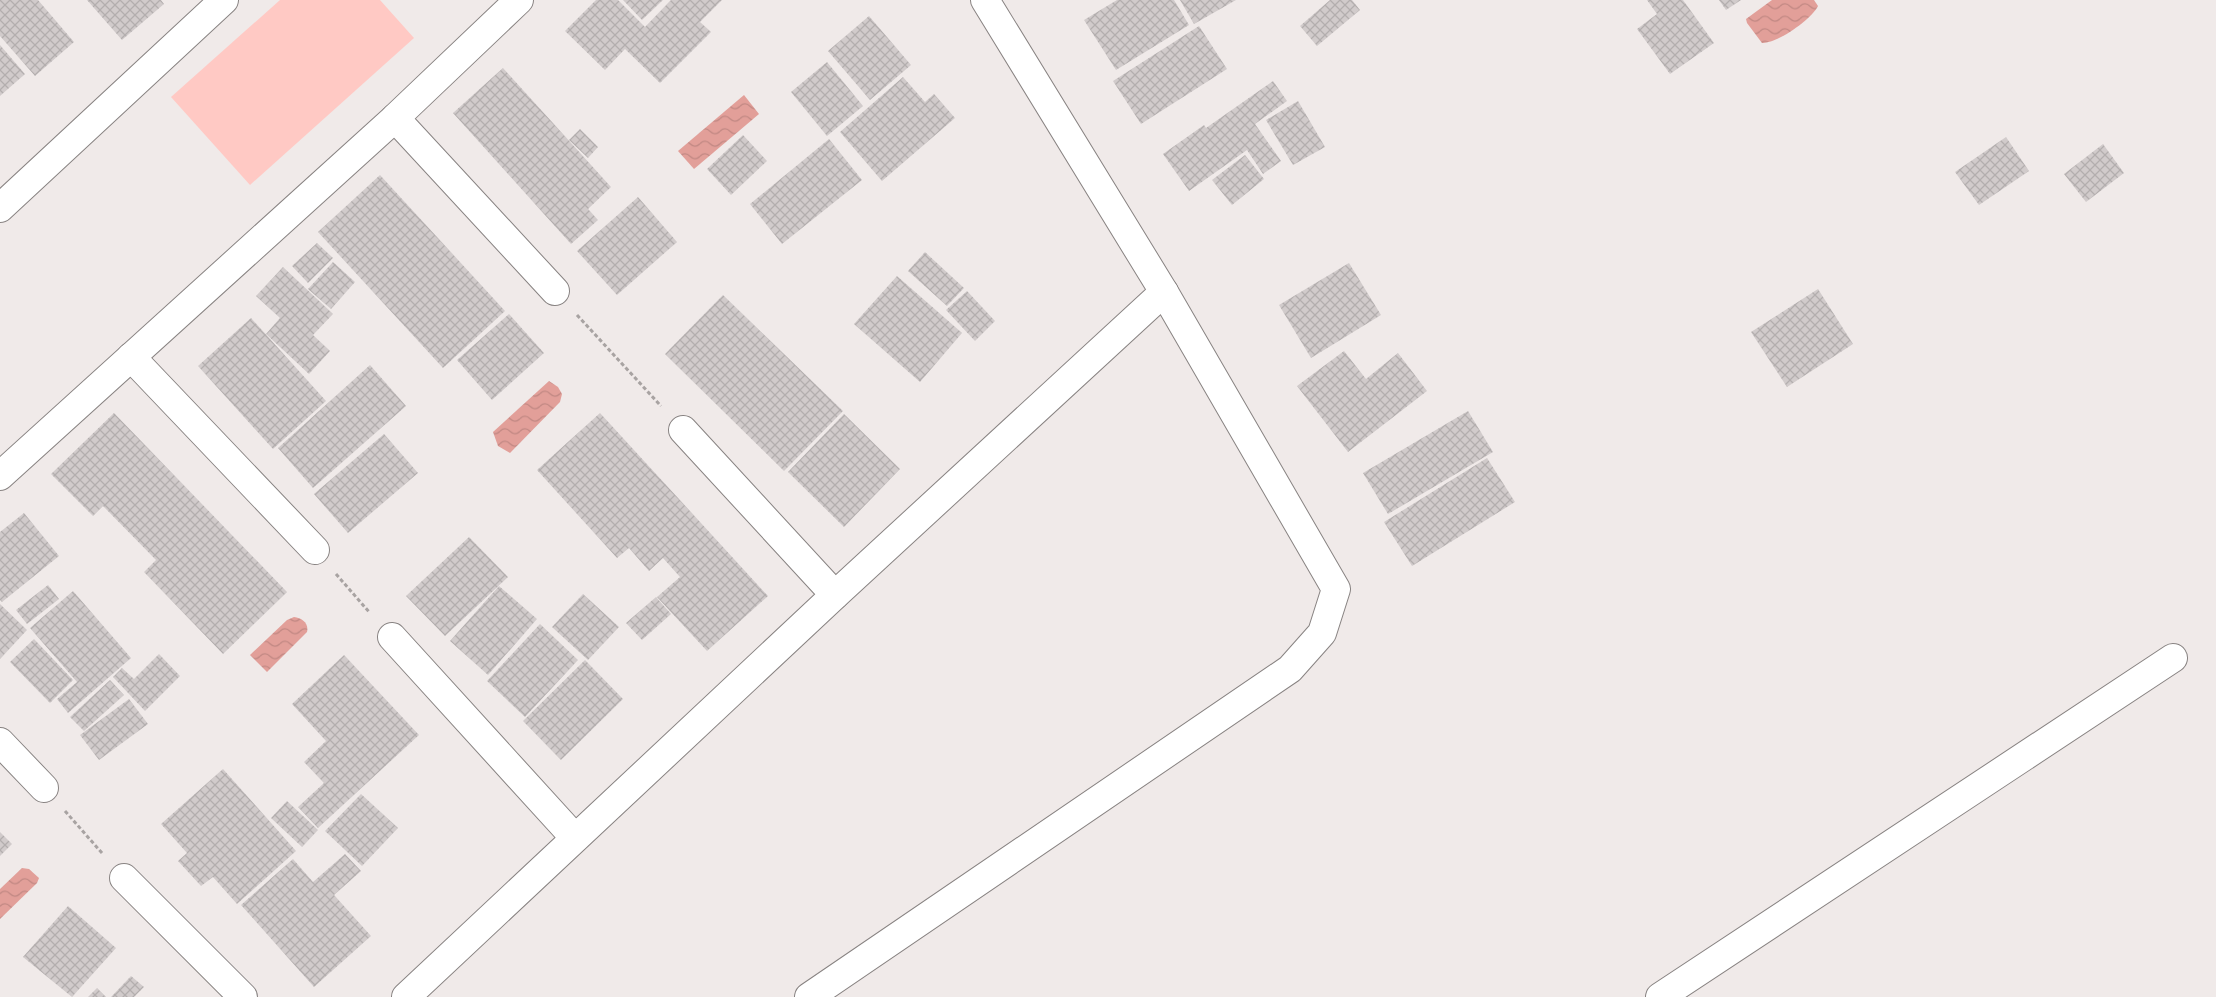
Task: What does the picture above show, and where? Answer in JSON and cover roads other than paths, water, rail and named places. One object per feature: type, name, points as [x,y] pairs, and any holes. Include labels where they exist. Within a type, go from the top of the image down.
[{"type":"street","points":[[0,208],[224,0]]},
{"type":"street","points":[[0,476],[395,118],[519,0]]},
{"type":"street","points":[[809,997],[1290,670],[1322,633],[1336,589],[1164,292],[985,0]]},
{"type":"street","points":[[395,118],[555,291]]},
{"type":"street","points":[[406,997],[835,595],[1164,292]]},
{"type":"street","points":[[131,357],[315,550]]},
{"type":"street","points":[[683,430],[835,595]]},
{"type":"street","points":[[392,638],[575,838]]},
{"type":"street","points":[[1660,997],[2173,658]]},
{"type":"street","points":[[0,742],[44,788]]},
{"type":"street","points":[[124,878],[243,997]]},
{"type":"water","points":[[1772,0],[1814,0],[1818,6],[1808,18],[1793,30],[1776,40],[1762,43],[1746,19]]},
{"type":"water","points":[[744,95],[759,114],[694,169],[678,151]]},
{"type":"water","points":[[549,381],[558,387],[562,394],[560,402],[510,453],[498,446],[493,432]]},
{"type":"water","points":[[294,617],[304,621],[307,626],[307,632],[267,672],[250,655],[287,620]]},
{"type":"water","points":[[22,868],[29,869],[39,878],[37,883],[0,919],[0,889]]}]
